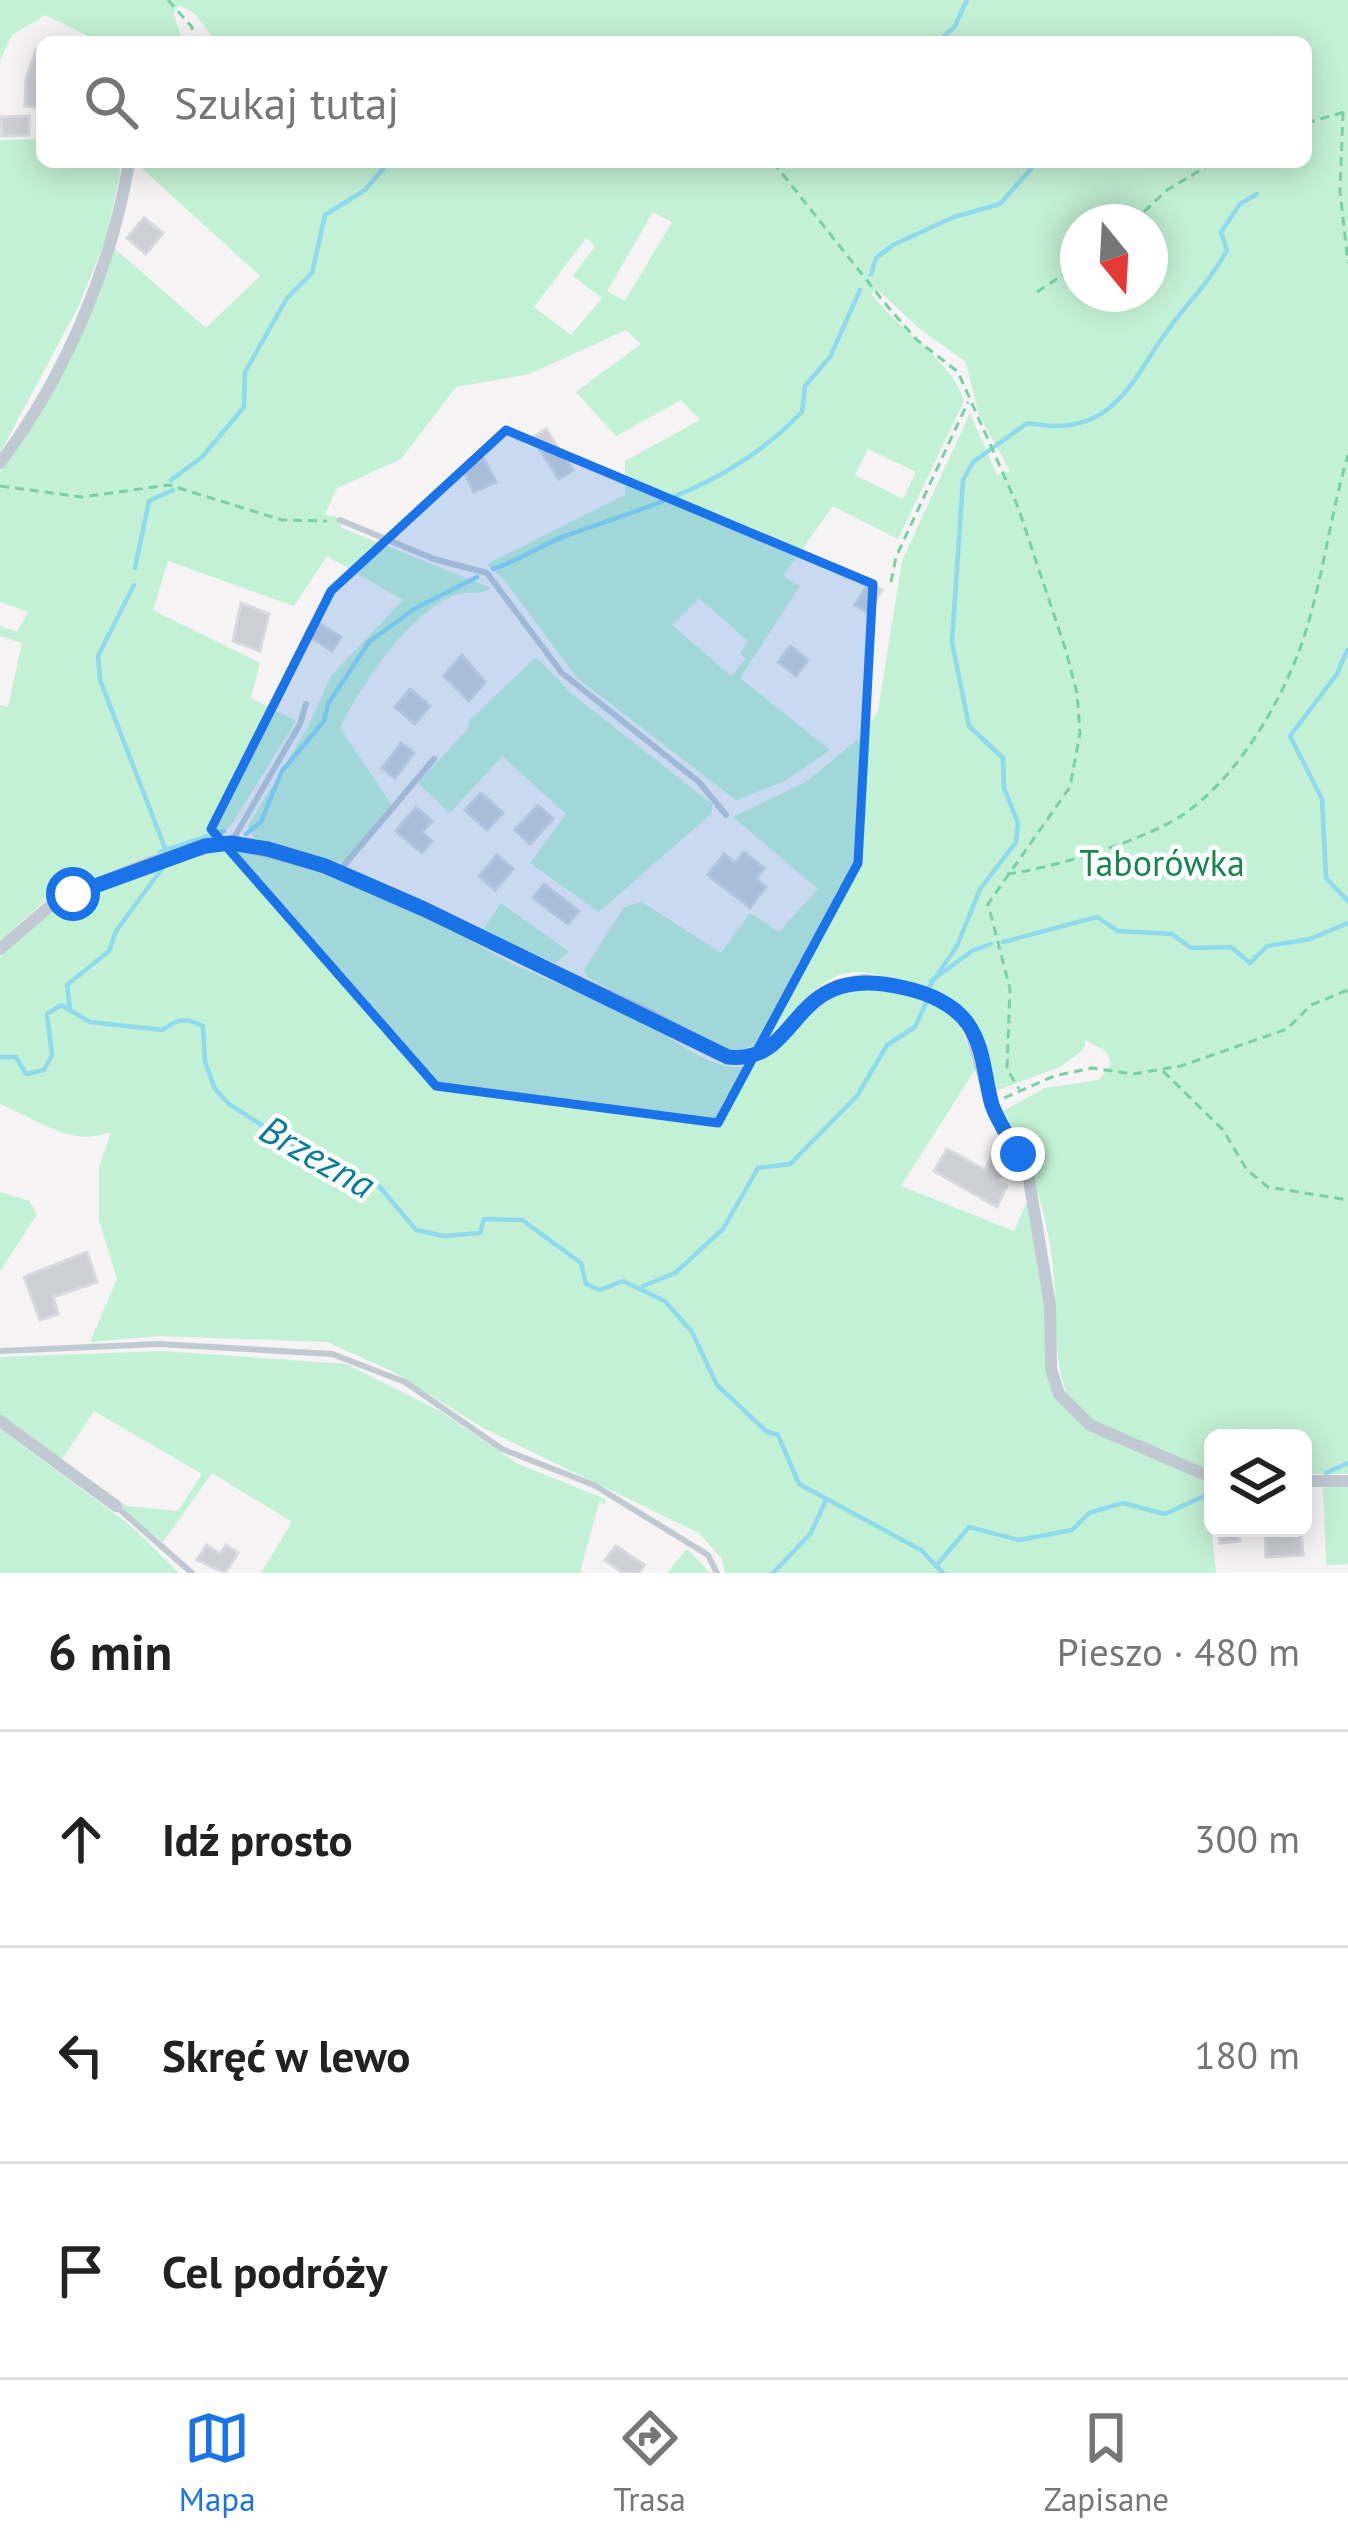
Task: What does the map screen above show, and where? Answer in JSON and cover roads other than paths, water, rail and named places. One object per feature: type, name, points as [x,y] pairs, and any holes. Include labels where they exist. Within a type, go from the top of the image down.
[{"type":"street","points":[[0,463],[96,286],[123,206],[128,168]]},
{"type":"street","points":[[0,949],[31,917],[58,899],[156,860],[231,843],[337,871],[646,1013],[728,1057],[753,1056],[777,1041],[815,998],[838,985],[864,980],[919,991],[956,1010],[969,1026],[992,1106],[1034,1199],[1050,1305],[1051,1369],[1059,1394],[1090,1425],[1204,1474]]},
{"type":"street","points":[[0,1420],[116,1506]]},
{"type":"street","points":[[1312,1481],[1348,1481]]},
{"type":"lane","points":[[340,520],[434,559],[487,573],[562,673],[699,782],[726,815]]},
{"type":"lane","points":[[231,843],[300,724],[306,704]]},
{"type":"lane","points":[[337,871],[350,865],[434,760]]},
{"type":"lane","points":[[0,1352],[159,1344],[332,1354],[405,1382],[502,1449],[594,1485],[708,1556],[717,1573]]},
{"type":"lane","points":[[116,1506],[192,1573]]},
{"type":"waterway","points":[[944,36],[955,26],[967,0]]},
{"type":"waterway","points":[[171,480],[202,457],[244,407],[245,372],[287,298],[312,273],[325,215],[365,190],[384,168]]},
{"type":"waterway","points":[[871,274],[876,258],[893,245],[954,217],[1000,204],[1032,168]]},
{"type":"waterway","points":[[929,987],[957,946],[980,889],[1016,842],[1018,823],[1004,788],[1003,758],[969,726],[952,642],[963,480],[973,462],[1026,424],[1077,424],[1111,406],[1221,261],[1227,250],[1221,232],[1240,204],[1257,194]]},
{"type":"waterway","points":[[493,569],[693,488],[775,437],[802,412],[805,386],[830,357],[860,290]]},
{"type":"waterway","points":[[135,568],[149,501],[173,490]]},
{"type":"waterway","points":[[246,834],[261,822],[282,771],[324,721],[328,704],[369,642],[414,609],[477,577]]},
{"type":"waterway","points":[[134,585],[98,656],[100,680],[165,848]]},
{"type":"waterway","points":[[1347,650],[1337,674],[1290,736],[1322,799],[1326,878],[1348,901]]},
{"type":"waterway","points":[[160,852],[224,831]]},
{"type":"waterway","points":[[70,1009],[67,985],[109,951],[116,931],[166,863]]},
{"type":"waterway","points":[[1003,942],[1097,917],[1118,931],[1172,934],[1191,948],[1231,947],[1250,963],[1267,946],[1310,939],[1348,923]]},
{"type":"waterway","points":[[931,981],[972,951],[991,944]]},
{"type":"waterway","points":[[643,1286],[675,1273],[723,1229],[758,1168],[790,1164],[857,1096],[887,1045],[915,1027],[926,1003]]},
{"type":"waterway","name":"Brzezna","points":[[0,1057],[16,1057],[26,1074],[44,1070],[52,1055],[47,1014],[61,1005],[90,1022],[163,1030],[183,1020],[203,1026],[205,1062],[215,1089],[229,1104],[311,1157],[379,1186],[416,1230],[444,1236],[480,1233],[484,1219],[522,1220],[581,1263],[586,1284],[600,1290],[623,1281],[665,1301],[692,1332],[717,1385],[766,1431],[778,1435],[799,1484],[921,1550],[943,1573]]},
{"type":"waterway","points":[[1326,1473],[1348,1463]]},
{"type":"waterway","points":[[936,1566],[969,1527],[1019,1540],[1072,1530],[1089,1513],[1123,1503],[1165,1514],[1204,1496]]},
{"type":"waterway","points":[[773,1573],[811,1533],[825,1502]]},
{"type":"park label","name":"Taborówka","points":[[1162,862]]}]
